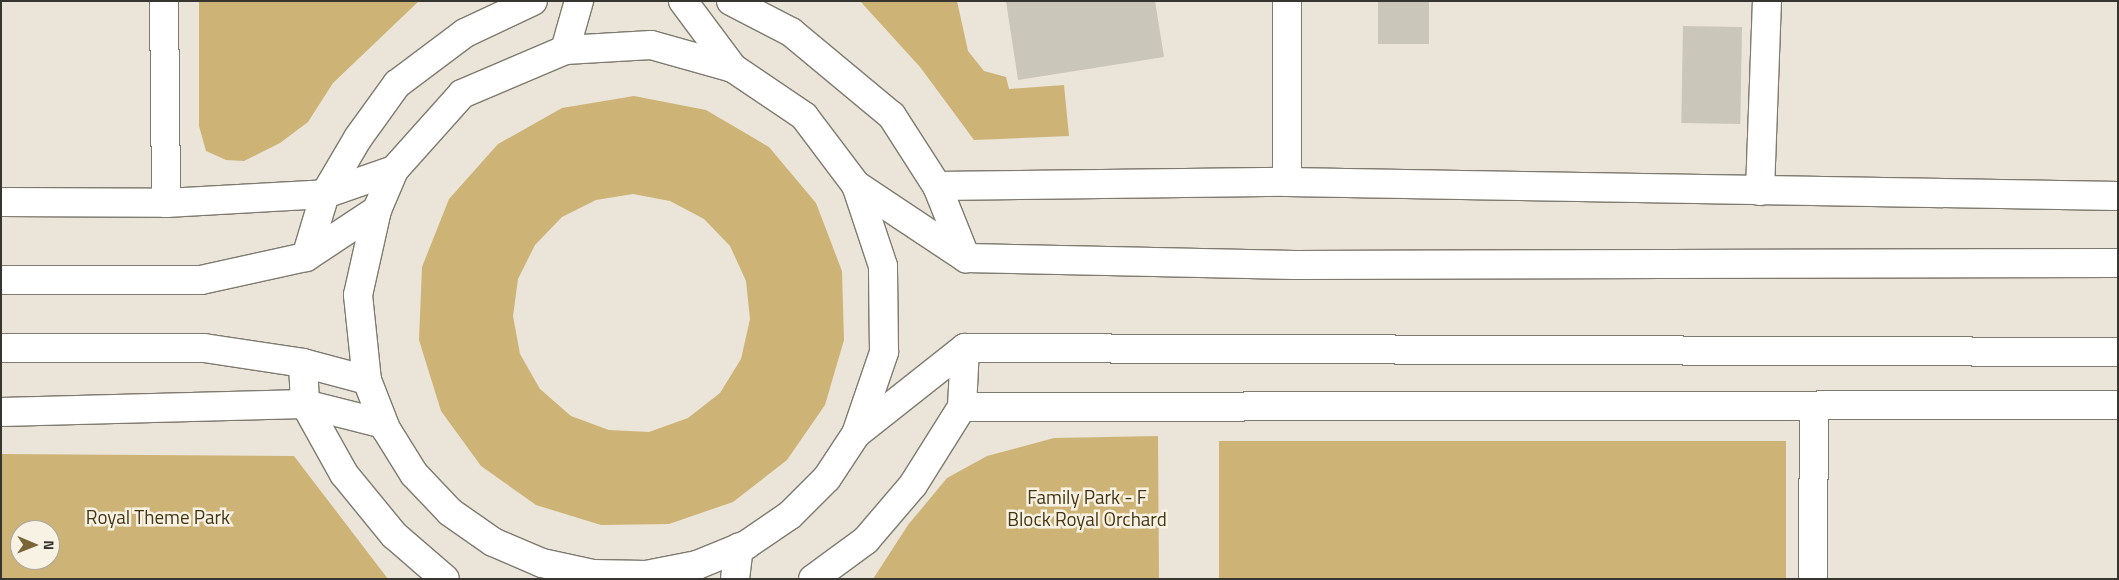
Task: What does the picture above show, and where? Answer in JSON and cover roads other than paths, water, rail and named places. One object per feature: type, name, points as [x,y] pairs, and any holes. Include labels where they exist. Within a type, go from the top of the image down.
[{"type":"street","points":[[164,1],[166,204]]},
{"type":"street","points":[[306,257],[325,194],[358,138],[397,84],[465,33],[533,1]]},
{"type":"street","points":[[565,50],[580,1]]},
{"type":"street","points":[[683,1],[733,68]]},
{"type":"street","points":[[731,1],[791,32],[892,116],[937,186],[966,258]]},
{"type":"street","points":[[1286,182],[1287,1]]},
{"type":"street","points":[[1760,191],[1766,1]]},
{"type":"street","points":[[651,46],[733,68],[804,116],[856,185],[884,266],[884,343],[856,434],[827,478],[790,515],[696,572],[628,575],[544,571],[494,542],[450,512],[414,474],[384,424],[367,380],[358,295],[377,210],[394,170],[462,94],[565,50],[651,46]]},
{"type":"street","points":[[1,202],[166,204],[325,194],[394,170]]},
{"type":"street","points":[[937,186],[1286,182],[2118,196]]},
{"type":"street","points":[[856,185],[966,258],[1295,265],[2118,263]]},
{"type":"street","points":[[1,280],[201,280],[306,257],[377,210]]},
{"type":"street","points":[[1,348],[204,348],[303,363],[367,380]]},
{"type":"street","points":[[856,434],[965,348],[2118,352]]},
{"type":"street","points":[[813,579],[866,540],[913,484],[962,407],[965,348]]},
{"type":"street","points":[[303,363],[305,404],[344,474],[394,535],[445,579]]},
{"type":"street","points":[[1,412],[305,404],[384,424]]},
{"type":"street","points":[[962,407],[2118,406]]},
{"type":"street","points":[[1813,579],[1814,407]]},
{"type":"street","points":[[735,579],[739,547]]},
{"type":"park label","name":"Family Park - F Block Royal Orchard","points":[[1087,508]]},
{"type":"park label","name":"Royal Theme Park","points":[[158,517]]}]
